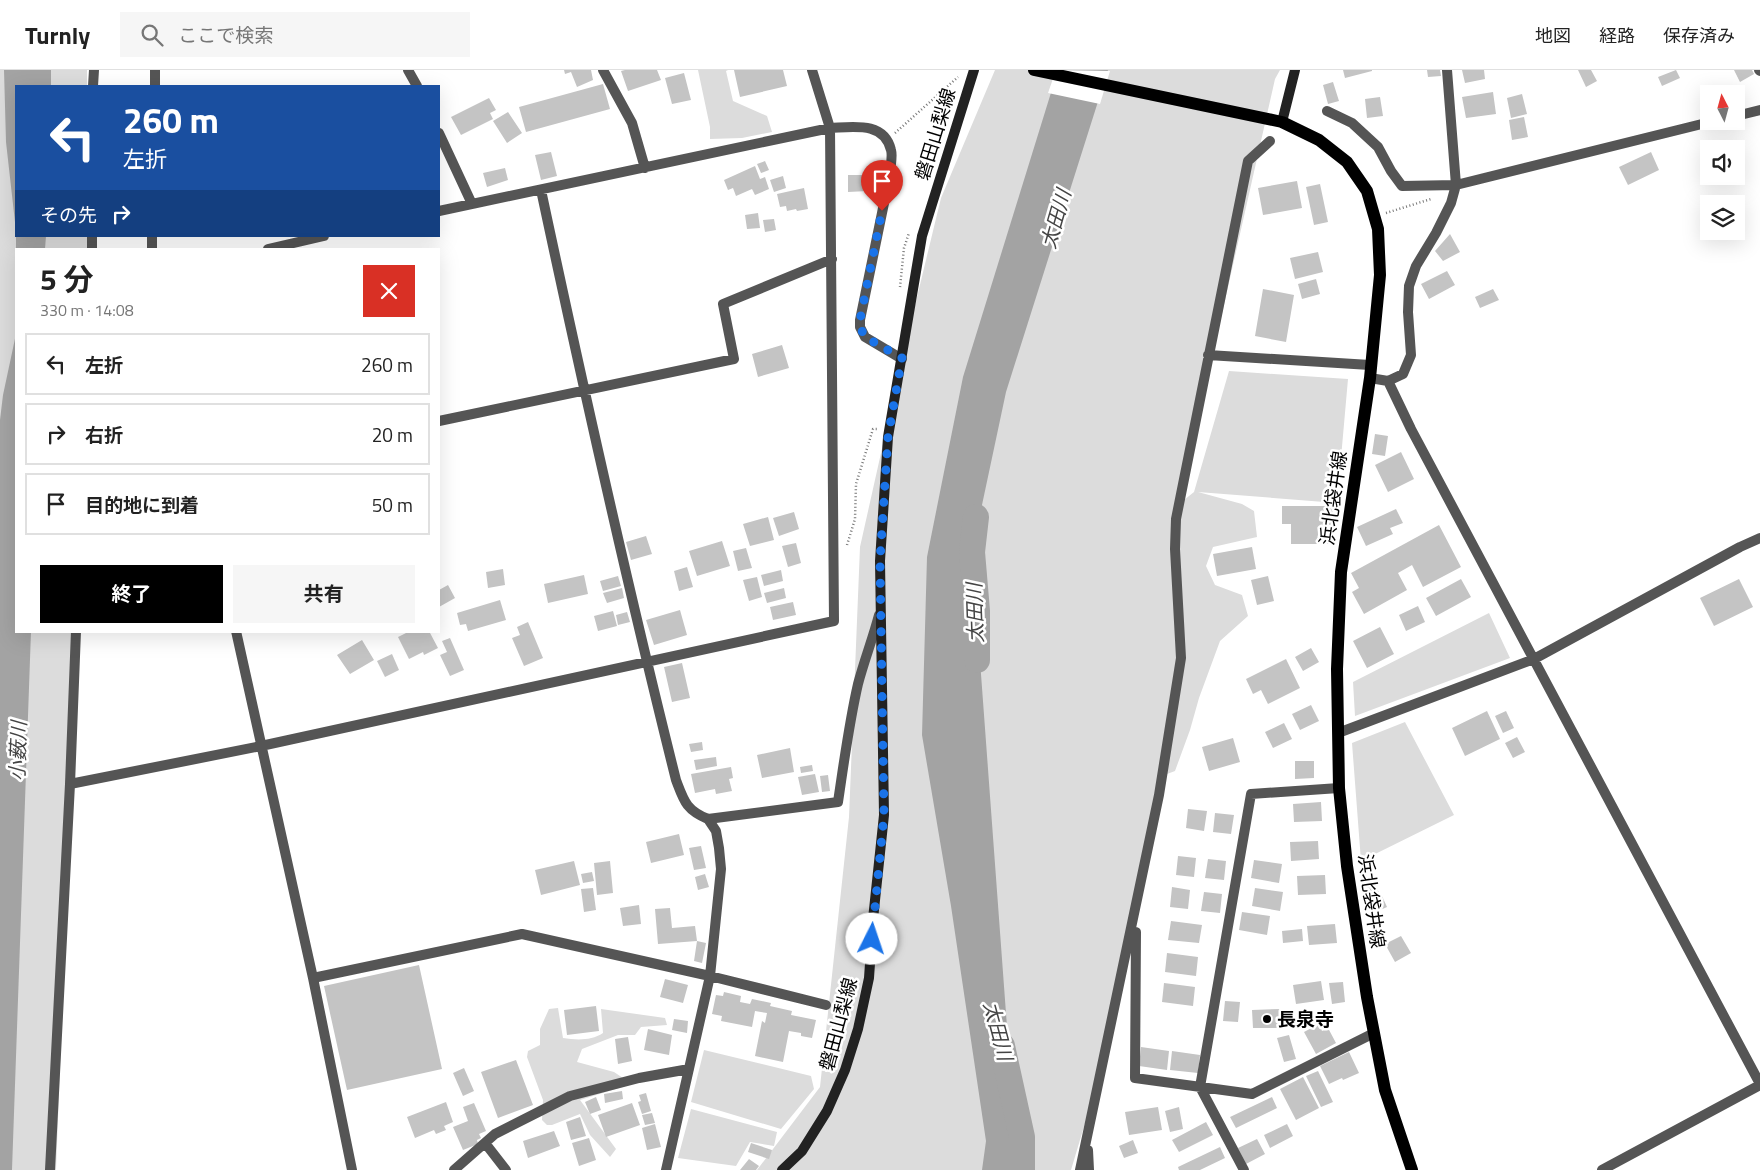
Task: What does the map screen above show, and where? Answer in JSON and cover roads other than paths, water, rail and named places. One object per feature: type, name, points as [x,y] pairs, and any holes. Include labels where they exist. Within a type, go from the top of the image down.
[{"type":"main road","name":"磐田山梨線","points":[[782,1170],[802,1151],[831,1102],[845,1070],[858,1029],[869,978],[884,815],[880,561],[888,437],[922,236],[974,70]]},
{"type":"main road","name":"浜北袋井線","points":[[1034,70],[1282,122],[1318,140],[1347,162],[1367,191],[1378,229],[1380,275],[1370,372],[1341,572],[1337,668],[1339,788],[1346,866],[1374,1033],[1385,1090],[1412,1170]]},
{"type":"main road","points":[[1282,122],[1295,70]]},
{"type":"street","points":[[94,70],[94,85]]},
{"type":"street","points":[[155,70],[155,85]]},
{"type":"street","points":[[408,70],[416,85]]},
{"type":"street","points":[[603,70],[632,123],[646,168]]},
{"type":"street","points":[[70,784],[261,746],[834,621],[830,128],[812,70]]},
{"type":"street","points":[[1388,381],[1403,374],[1412,355],[1408,312],[1408,286],[1416,266],[1436,234],[1451,203],[1456,185],[1447,70]]},
{"type":"street","points":[[1745,114],[1760,110]]},
{"type":"street","points":[[1327,111],[1352,123],[1378,147],[1390,171],[1402,186],[1456,185],[1700,124]]},
{"type":"street","points":[[440,211],[830,128],[866,127],[884,135],[892,151],[890,174],[860,327],[865,337],[902,358]]},
{"type":"street","points":[[440,135],[472,204]]},
{"type":"street","points":[[1080,1170],[1159,796],[1180,658],[1174,549],[1176,519],[1248,161],[1270,141]]},
{"type":"street","points":[[541,190],[583,390],[646,661],[676,780],[683,798],[694,813],[708,819],[838,802],[858,683],[873,640],[880,611]]},
{"type":"street","points":[[272,248],[320,237]]},
{"type":"street","points":[[440,421],[734,359],[723,304],[832,259]]},
{"type":"street","points":[[1208,355],[1370,372],[1388,381],[1411,429],[1760,1085],[1602,1170]]},
{"type":"street","points":[[1338,733],[1534,659],[1740,546],[1760,538]]},
{"type":"street","points":[[50,1170],[76,633]]},
{"type":"street","points":[[236,633],[313,978],[352,1170]]},
{"type":"street","points":[[1244,1170],[1200,1087],[1252,794],[1339,788]]},
{"type":"street","points":[[666,1170],[710,976],[721,869],[720,848],[716,831],[708,819]]},
{"type":"street","points":[[1136,908],[1135,1078],[1252,1094],[1374,1033]]},
{"type":"street","points":[[313,978],[522,934],[710,976],[826,1005]]},
{"type":"street","points":[[454,1170],[495,1134],[570,1096],[639,1078],[690,1069]]},
{"type":"street","points":[[486,1142],[506,1170]]},
{"type":"street","points":[[1087,1144],[1090,1162],[1089,1170]]},
{"type":"water","points":[[4,70],[51,70],[51,85],[15,85],[15,222],[6,142]]},
{"type":"water","points":[[1058,70],[1108,70],[1006,392],[972,552],[1011,1081],[1021,1170],[982,1170],[986,1141],[951,906],[922,735],[927,557],[963,377]]},
{"type":"water","points":[[16,237],[46,237],[45,248],[16,248]]},
{"type":"water","name":"小薮川","points":[[15,339],[15,633],[31,633],[12,1170],[0,1170],[0,420],[3,395]]},
{"type":"waterway","name":"太田川","points":[[976,517],[972,552],[977,611],[977,660]]},
{"type":"waterway","name":"太田川","points":[[1002,1046],[1022,1137],[1022,1170]]},
{"type":"place","name":"長泉寺","points":[[1267,1019]]}]
